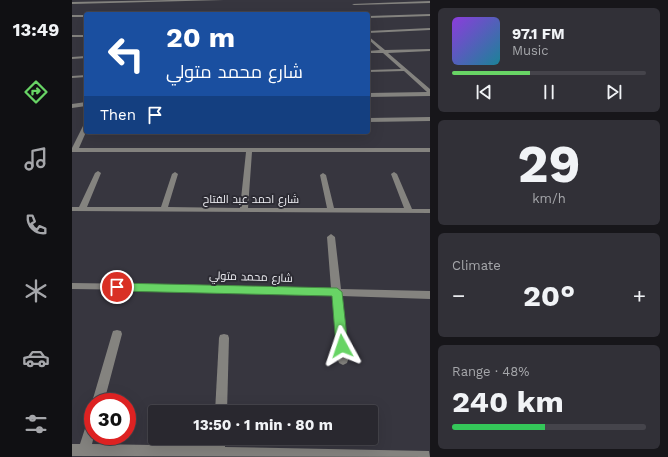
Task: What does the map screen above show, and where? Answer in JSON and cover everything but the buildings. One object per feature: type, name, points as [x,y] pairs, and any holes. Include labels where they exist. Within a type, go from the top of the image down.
[{"type":"street","points":[[72,3],[222,0]]},
{"type":"street","points":[[355,12],[354,2],[430,2]]},
{"type":"street","points":[[370,17],[430,15]]},
{"type":"street","points":[[72,16],[84,16]]},
{"type":"street","points":[[370,32],[430,29]]},
{"type":"street","points":[[72,36],[84,36]]},
{"type":"street","points":[[370,39],[422,84],[430,93]]},
{"type":"street","points":[[370,52],[430,50]]},
{"type":"street","points":[[72,58],[84,58]]},
{"type":"street","points":[[370,71],[406,70]]},
{"type":"street","points":[[72,77],[84,76]]},
{"type":"street","points":[[422,84],[430,84]]},
{"type":"street","points":[[370,95],[430,93]]},
{"type":"street","points":[[72,106],[84,104]]},
{"type":"street","points":[[370,120],[430,119]]},
{"type":"street","points":[[84,130],[73,150],[430,150]]},
{"type":"street","points":[[244,210],[249,151]]},
{"type":"street","points":[[82,209],[98,173]]},
{"type":"street","points":[[164,209],[175,174]]},
{"type":"street","points":[[394,174],[409,211]]},
{"type":"street","points":[[323,175],[331,211]]},
{"type":"street","name":"شارع احمد عبد الفتاح","points":[[72,208],[430,211]]},
{"type":"street","points":[[331,238],[343,360]]},
{"type":"street","name":"شارع محمد متولي","points":[[72,286],[208,288],[430,295]]},
{"type":"street","points":[[101,393],[117,334]]},
{"type":"street","points":[[221,405],[224,338]]},
{"type":"street","points":[[84,438],[78,450],[429,457]]},
{"type":"street","points":[[219,445],[219,453]]},
{"type":"route","points":[[117,287],[337,292],[342,346]]}]
